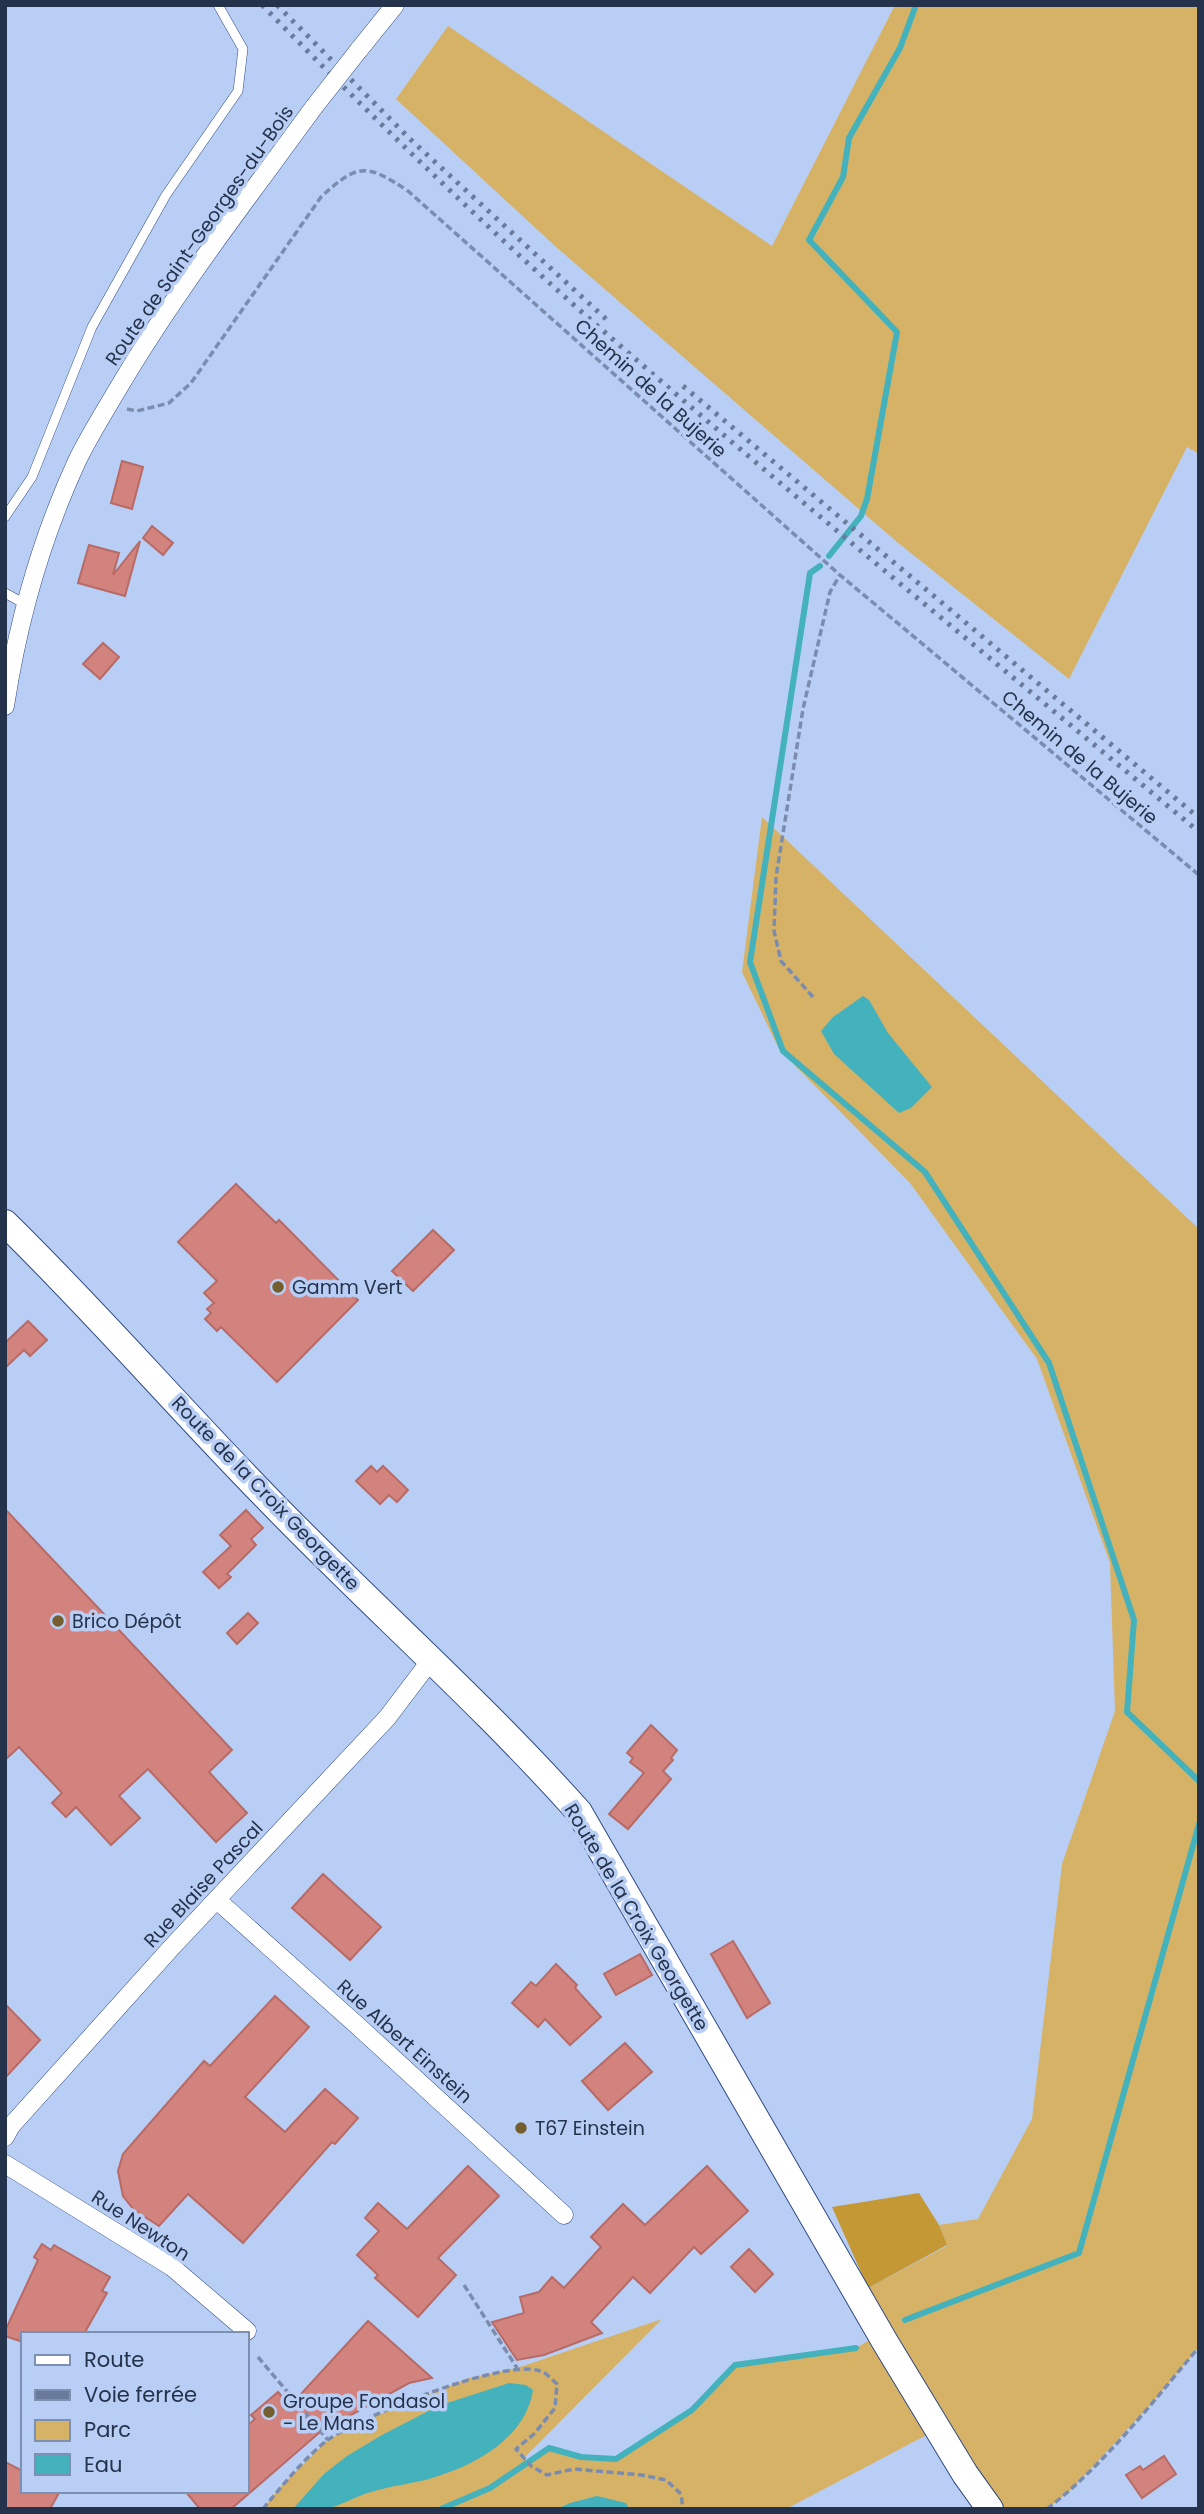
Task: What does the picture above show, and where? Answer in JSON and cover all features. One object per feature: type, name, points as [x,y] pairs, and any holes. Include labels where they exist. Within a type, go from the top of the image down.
[{"type":"street","name":"Route de Saint-Georges-du-Bois","points":[[5,706],[12,659],[25,604],[55,510],[78,458],[136,359],[179,293],[314,107],[395,5]]},
{"type":"street","name":"Route de la Croix Georgette","points":[[5,1223],[265,1496],[532,1759],[579,1812],[885,2342],[965,2474],[990,2509]]},
{"type":"street","name":"Rue Blaise Pascal","points":[[5,2137],[27,2108],[387,1717],[431,1660]]},
{"type":"street","name":"Rue Albert Einstein","points":[[217,1900],[564,2215]]},
{"type":"street","name":"Rue Newton","points":[[5,2164],[172,2267],[247,2331]]},
{"type":"lane","points":[[5,517],[32,477],[92,327],[166,195],[238,91],[243,49],[218,5]]},
{"type":"lane","points":[[5,593],[25,604]]},
{"type":"path","name":"Chemin de la Bujerie","points":[[108,406],[136,411],[169,403],[191,383],[321,197],[342,177],[356,171],[371,171],[387,177],[408,191],[840,575],[1199,875]]},
{"type":"path","points":[[814,997],[781,961],[774,931],[776,877],[803,709],[830,592],[840,575]]},
{"type":"path","points":[[464,2285],[517,2368]]},
{"type":"path","points":[[1046,2509],[1072,2489],[1152,2403],[1199,2347]]},
{"type":"path","points":[[258,2357],[328,2440]]},
{"type":"path","points":[[263,2509],[279,2488],[328,2440],[364,2421],[469,2378],[517,2368],[542,2371],[557,2384],[555,2408],[534,2434],[516,2449],[531,2466],[547,2475],[574,2469],[642,2475],[666,2480],[681,2494],[685,2509]]},
{"type":"green space","points":[[895,5],[1199,5],[1199,454],[1187,447],[1069,679],[897,542],[555,246],[396,99],[448,26],[772,246]]},
{"type":"green space","points":[[762,817],[1199,1229],[1199,2347],[1152,2403],[1072,2489],[1047,2509],[991,2509],[938,2429],[786,2509],[263,2509],[279,2488],[328,2440],[364,2421],[469,2378],[517,2368],[662,2319],[524,2458],[528,2462],[549,2448],[581,2457],[616,2459],[692,2410],[735,2365],[856,2348],[880,2334],[857,2294],[947,2246],[939,2225],[978,2219],[1032,2119],[1062,1864],[1115,1711],[1110,1563],[1037,1359],[910,1183],[779,1049],[742,972]]},
{"type":"shaded area","points":[[919,2193],[939,2225],[947,2245],[868,2288],[832,2207]]},
{"type":"water","points":[[863,996],[869,1000],[888,1033],[932,1087],[911,1108],[899,1113],[834,1054],[821,1031],[833,1017]]},
{"type":"water","points":[[509,2383],[526,2385],[533,2390],[528,2407],[520,2423],[508,2437],[479,2458],[446,2474],[371,2492],[331,2508],[293,2509],[324,2474],[347,2456],[382,2435],[438,2406]]},
{"type":"water","points":[[597,2496],[626,2503],[629,2509],[557,2509],[570,2503]]},
{"type":"building","points":[[122,461],[143,467],[132,509],[111,503]]},
{"type":"building","points":[[152,526],[173,543],[163,555],[143,538]]},
{"type":"building","points":[[140,541],[125,596],[78,583],[89,545],[119,553],[113,575]]},
{"type":"building","points":[[103,643],[119,657],[100,679],[83,664]]},
{"type":"building","name":"Gamm Vert","points":[[236,1184],[276,1223],[279,1220],[358,1300],[277,1382],[221,1327],[217,1331],[205,1319],[211,1313],[207,1309],[214,1303],[204,1293],[217,1281],[178,1242]]},
{"type":"building","points":[[433,1230],[454,1250],[413,1291],[392,1271]]},
{"type":"building","points":[[28,1321],[47,1340],[30,1356],[24,1350],[5,1368],[5,1343]]},
{"type":"building","points":[[371,1466],[377,1472],[383,1466],[408,1490],[397,1502],[389,1495],[380,1504],[356,1481]]},
{"type":"building","name":"Brico Dépôt","points":[[5,1509],[232,1750],[209,1772],[247,1813],[216,1842],[148,1769],[119,1796],[140,1818],[111,1845],[76,1807],[66,1817],[52,1803],[62,1793],[19,1747],[5,1760]]},
{"type":"building","points":[[246,1510],[263,1528],[251,1539],[256,1545],[227,1574],[231,1577],[219,1588],[203,1572],[231,1546],[220,1535]]},
{"type":"building","points":[[248,1613],[258,1623],[237,1644],[227,1633]]},
{"type":"building","points":[[651,1725],[677,1750],[671,1758],[673,1760],[663,1771],[671,1779],[628,1829],[609,1814],[644,1773],[630,1762],[633,1758],[627,1753]]},
{"type":"building","points":[[323,1874],[381,1927],[350,1960],[292,1908]]},
{"type":"building","points":[[733,1941],[770,2003],[747,2018],[711,1954]]},
{"type":"building","points":[[640,1954],[652,1975],[616,1995],[604,1974]]},
{"type":"building","points":[[556,1964],[577,1985],[575,1988],[601,2017],[570,2045],[545,2019],[538,2027],[512,2003],[531,1982],[536,1986]]},
{"type":"building","points":[[275,1996],[309,2027],[245,2097],[285,2132],[325,2089],[358,2118],[335,2144],[332,2142],[243,2243],[188,2194],[159,2226],[134,2210],[123,2196],[118,2171],[123,2154],[204,2061],[210,2066]]},
{"type":"building","points":[[5,2004],[40,2040],[5,2078]]},
{"type":"building","points":[[625,2043],[652,2072],[608,2110],[582,2081]]},
{"type":"building","points":[[468,2166],[499,2196],[438,2258],[456,2275],[418,2317],[375,2278],[378,2275],[357,2255],[379,2231],[365,2218],[378,2203],[407,2229]]},
{"type":"building","points":[[707,2166],[748,2211],[701,2254],[694,2247],[650,2293],[633,2277],[591,2322],[602,2333],[544,2355],[517,2360],[492,2322],[524,2313],[520,2297],[539,2292],[552,2277],[564,2288],[601,2247],[591,2237],[623,2204],[645,2225]]},
{"type":"building","points":[[42,2244],[51,2250],[54,2245],[110,2277],[102,2291],[107,2293],[85,2332],[21,2332],[21,2341],[5,2336],[38,2260],[34,2257]]},
{"type":"building","points":[[749,2249],[773,2274],[755,2292],[731,2267]]},
{"type":"building","points":[[368,2321],[432,2378],[409,2383],[320,2432],[231,2509],[200,2509],[187,2493],[248,2493],[248,2425],[255,2419],[251,2415],[278,2392],[290,2406]]},
{"type":"building","points":[[1164,2456],[1176,2474],[1142,2498],[1126,2475],[1140,2466],[1143,2470]]},
{"type":"building","points":[[5,2462],[21,2470],[21,2493],[59,2493],[50,2509],[5,2509]]},
{"type":"waterway","points":[[829,556],[861,516],[867,499],[897,332],[809,240],[843,177],[849,138],[900,48],[916,5]]},
{"type":"waterway","points":[[820,566],[810,573],[750,962],[783,1051],[925,1172],[1049,1363],[1134,1620],[1127,1712],[1199,1781]]},
{"type":"waterway","points":[[905,2320],[1079,2253],[1199,1824]]},
{"type":"waterway","points":[[441,2509],[490,2488],[549,2448],[581,2457],[616,2459],[692,2410],[735,2365],[856,2348]]},
{"type":"railway","points":[[262,5],[420,162],[584,314],[813,510],[1199,832]]},
{"type":"railway","points":[[277,5],[410,139],[606,319]]},
{"type":"railway","points":[[683,386],[1199,818]]},
{"type":"place","name":"Gamm Vert","points":[[278,1287]]},
{"type":"place","name":"Brico Dépôt","points":[[58,1621]]},
{"type":"place","name":"T67 Einstein","points":[[521,2128]]},
{"type":"place","name":"Groupe Fondasol - Le Mans","points":[[269,2412]]}]
